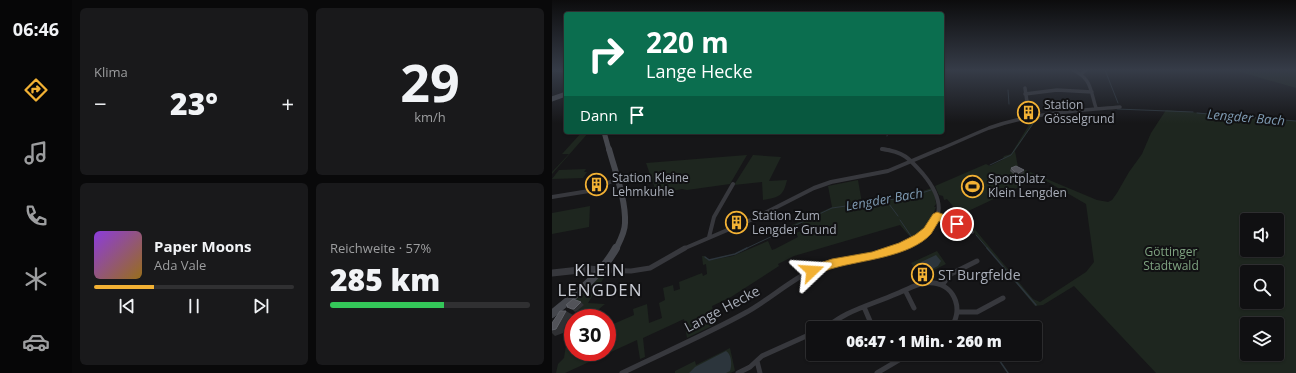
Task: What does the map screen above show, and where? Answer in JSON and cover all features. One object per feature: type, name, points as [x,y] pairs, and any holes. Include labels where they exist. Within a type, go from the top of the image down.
[{"type":"main road","points":[[552,99],[564,95]]},
{"type":"main road","points":[[552,314],[587,283],[599,270],[617,248],[623,237],[626,226],[626,214],[605,134]]},
{"type":"street","points":[[1091,87],[1096,108]]},
{"type":"street","points":[[1025,88],[1028,105],[1036,116]]},
{"type":"street","points":[[1025,94],[1057,90],[1092,92]]},
{"type":"street","points":[[552,273],[589,269],[631,271],[645,269],[692,244],[753,219],[824,184],[876,174],[912,161],[983,131],[1036,116],[1057,112],[1120,107]]},
{"type":"street","points":[[882,149],[901,153],[912,161],[937,192],[939,206],[937,216],[972,232]]},
{"type":"street","points":[[552,197],[589,191],[617,179]]},
{"type":"street","points":[[709,237],[714,217],[733,184]]},
{"type":"street","name":"Lange Hecke","points":[[622,373],[745,313],[789,283],[812,271],[838,262],[883,253],[913,241],[927,231],[937,216]]},
{"type":"street","points":[[942,285],[951,274],[977,260]]},
{"type":"street","points":[[836,321],[864,306],[924,283],[942,285],[955,298],[958,312],[954,321]]},
{"type":"street","points":[[905,290],[914,308]]},
{"type":"street","points":[[958,312],[977,312],[1003,298]]},
{"type":"street","points":[[864,306],[870,321]]},
{"type":"street","points":[[738,373],[750,367],[762,356],[806,336]]},
{"type":"street","points":[[757,361],[760,373]]},
{"type":"street","points":[[877,373],[898,361]]},
{"type":"green space","name":"Göttinger Stadtwald","points":[[1166,110],[1296,121],[1296,373],[1156,373],[1074,286],[1043,305],[1035,306],[972,230],[952,221],[961,216],[947,199],[944,200],[943,196],[939,195],[935,186],[986,164],[990,166],[1002,160],[1004,156],[1011,154],[1032,120],[1031,119],[1040,117],[1040,119],[1035,121],[1015,151],[1018,167],[1097,200],[1108,202],[1112,200],[1117,193],[1129,172],[1142,154],[1151,133]],"holes":[[[1038,178],[1048,182],[1086,204],[1094,262],[1086,272],[1040,302],[1033,299],[962,214]]]},
{"type":"green space","points":[[580,134],[587,134],[552,174],[552,172],[569,154],[562,154]]},
{"type":"green space","points":[[747,155],[730,184],[687,190],[682,189],[657,194],[646,163]]},
{"type":"green space","points":[[753,155],[781,157],[769,181],[787,180],[784,190],[777,197],[763,200],[762,182],[734,185]]},
{"type":"green space","points":[[586,169],[584,172],[587,172],[583,178],[552,179],[559,170]]},
{"type":"green space","points":[[858,180],[862,203],[900,198],[900,196],[932,188],[936,204],[934,207],[936,207],[929,225],[912,239],[900,225],[794,256],[778,264],[779,266],[731,297],[712,306],[716,324],[687,338],[684,319],[643,338],[645,357],[640,359],[637,340],[616,350],[616,323],[634,315],[633,309],[647,304],[649,323],[662,318],[659,303],[665,300],[663,288],[673,285],[674,291],[680,289],[679,282],[702,273],[703,276],[707,274],[706,264],[703,265],[702,256],[711,260],[733,256],[768,241],[772,250],[798,237],[796,233],[805,229],[802,223],[792,227],[792,225],[832,207],[828,186]]},
{"type":"green space","points":[[590,206],[589,227],[552,234],[552,213]]},
{"type":"green space","points":[[937,251],[946,264],[922,276],[921,274],[919,275],[911,263]]},
{"type":"green space","points":[[607,273],[588,303],[605,304],[599,309],[579,309],[583,305],[573,300],[586,291],[601,275]]},
{"type":"green space","points":[[730,348],[735,371],[730,373],[675,373],[675,371],[695,361],[696,365]]},
{"type":"green space","points":[[564,358],[564,361],[591,361],[565,373],[556,373],[558,364]]},
{"type":"shaded area","points":[[936,255],[941,261],[938,266],[926,272],[920,270],[918,266],[919,263]]},
{"type":"shaded area","points":[[726,351],[731,360],[730,371],[726,373],[689,373],[695,367]]},
{"type":"building","points":[[1016,166],[1024,170],[1017,174],[1011,168]]},
{"type":"building","points":[[573,299],[581,302],[574,309],[567,307],[568,306],[566,305]]},
{"type":"building","points":[[560,311],[564,311],[564,315],[556,329],[552,330],[552,323]]},
{"type":"waterway","points":[[1112,87],[1118,103]]},
{"type":"waterway","points":[[1008,90],[1009,104]]},
{"type":"waterway","name":"Lengder Bach","points":[[1117,109],[1193,112]]},
{"type":"waterway","name":"Lengder Bach","points":[[1197,113],[1296,121]]},
{"type":"waterway","name":"Lengder Bach","points":[[990,165],[1011,155],[1037,118]]},
{"type":"waterway","name":"Lengder Bach","points":[[745,249],[832,208],[909,197],[931,190]]},
{"type":"waterway","points":[[885,202],[889,204],[898,216]]},
{"type":"waterway","points":[[900,220],[911,236]]},
{"type":"waterway","points":[[976,235],[988,249]]},
{"type":"waterway","points":[[987,248],[1036,305]]},
{"type":"waterway","name":"Lengder Bach","points":[[705,257],[709,260],[735,254],[745,249]]},
{"type":"waterway","points":[[1000,361],[1008,373]]},
{"type":"place","name":"Station Gösselgrund","points":[[1028,112]]},
{"type":"place","name":"Station Kleine Lehmkuhle","points":[[597,185]]},
{"type":"place","name":"Sportplatz Klein Lengden","points":[[973,186]]},
{"type":"place","name":"Station Zum Lengder Grund","points":[[737,223]]},
{"type":"place","name":"ST Burgfelde","points":[[923,275]]},
{"type":"district","name":"KLEIN LENGDEN","points":[[600,280]]},
{"type":"route","points":[[812,271],[832,263],[872,256],[902,246],[913,241],[927,231],[937,216],[957,224]]}]
